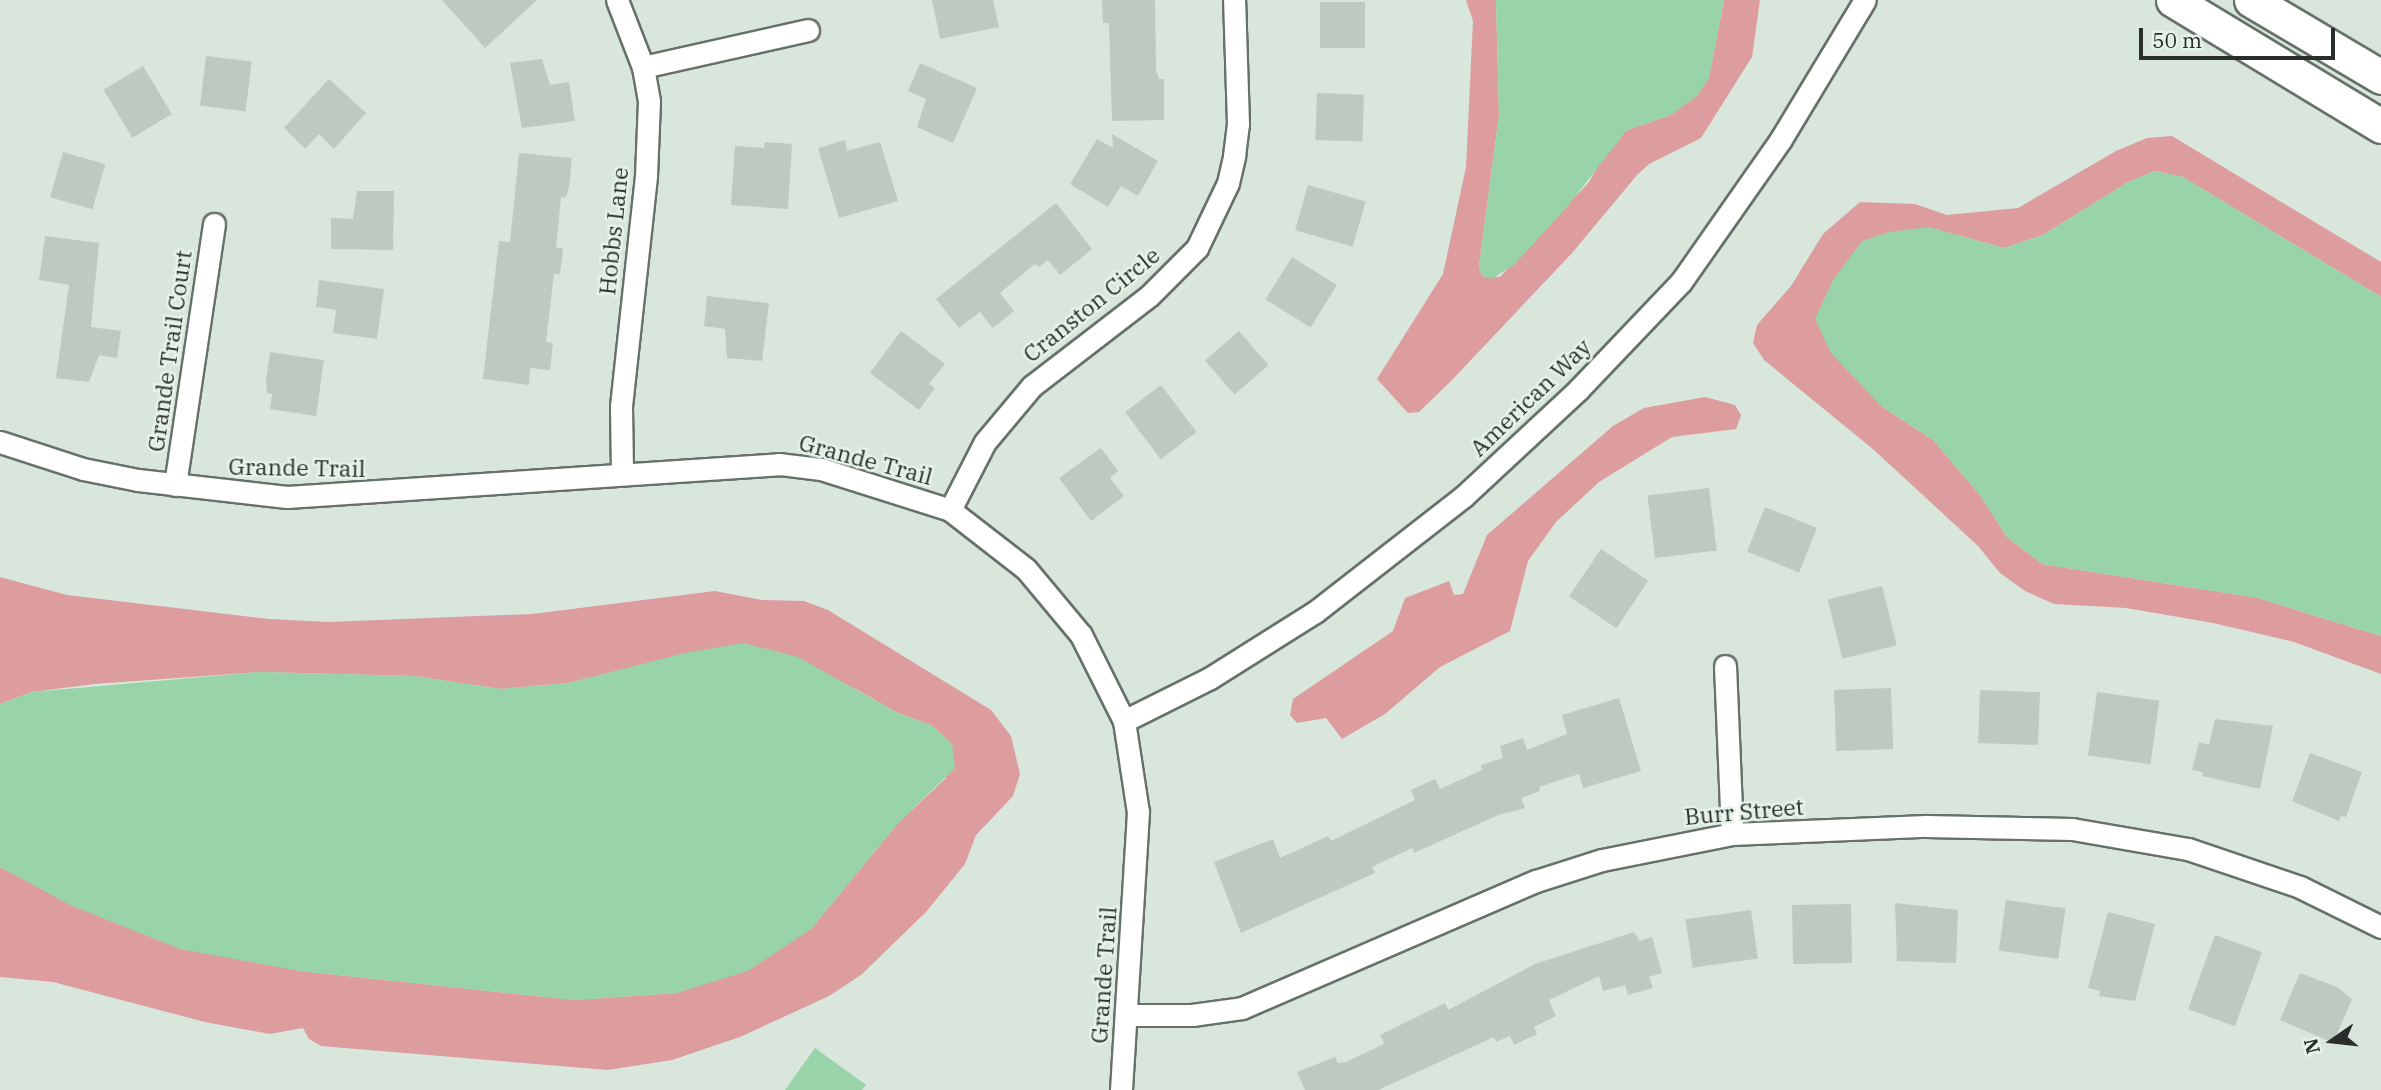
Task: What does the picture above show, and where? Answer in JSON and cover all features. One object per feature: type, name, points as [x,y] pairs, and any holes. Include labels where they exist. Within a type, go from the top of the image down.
[{"type":"main road","points":[[2173,0],[2381,126]]},
{"type":"main road","points":[[2251,0],[2381,77]]},
{"type":"street","name":"Hobbs Lane","points":[[617,0],[643,67],[649,136],[622,393],[622,472]]},
{"type":"street","name":"Cranston Circle","points":[[950,510],[985,442],[1032,386],[1149,296],[1197,248],[1228,183],[1234,156],[1238,110],[1234,0]]},
{"type":"street","name":"American Way","points":[[1124,721],[1210,678],[1315,612],[1464,496],[1577,390],[1681,282],[1781,139],[1865,0]]},
{"type":"street","points":[[643,67],[808,30]]},
{"type":"street","name":"Grande Trail Court","points":[[176,485],[214,224]]},
{"type":"street","name":"Grande Trail","points":[[0,442],[83,468],[176,485],[286,497],[348,496],[622,472],[779,464],[834,473],[950,510],[1026,569],[1081,635],[1124,721],[1138,812],[1121,1090]]},
{"type":"street","points":[[1725,666],[1732,834]]},
{"type":"street","name":"Burr Street","points":[[1126,1015],[1192,1015],[1242,1008],[1536,881],[1602,860],[1732,834],[1926,826],[2072,829],[2188,849],[2300,887],[2381,927]]},
{"type":"shaded area","points":[[1466,0],[1496,0],[1499,115],[1479,267],[1482,276],[1500,277],[1589,182],[1606,151],[1627,130],[1671,115],[1709,78],[1724,0],[1760,0],[1752,57],[1701,138],[1649,164],[1637,175],[1572,253],[1452,380],[1419,412],[1408,413],[1377,379],[1443,274],[1466,167],[1473,21]]},
{"type":"shaded area","points":[[1496,0],[1724,0],[1709,78],[1698,95],[1671,115],[1627,130],[1567,207],[1514,265],[1491,279],[1482,276],[1479,267],[1499,115]]},
{"type":"shaded area","points":[[2172,136],[2381,262],[2381,297],[2183,177],[2155,171],[2128,182],[2043,235],[2004,248],[1928,227],[1881,406],[1933,440],[1980,495],[2007,537],[2042,564],[2258,598],[2381,636],[2381,674],[2294,642],[2213,623],[2126,608],[2054,604],[2025,591],[2000,573],[1978,546],[1874,450],[1764,360],[1753,343],[1757,325],[1791,286],[1823,234],[1860,202],[1915,204],[1947,215],[2018,208],[2116,151],[2147,138]]},
{"type":"shaded area","points":[[2155,171],[2183,177],[2381,297],[2381,636],[2258,598],[2042,564],[2007,537],[1980,495],[1933,440],[1881,406],[1831,353],[1815,319],[1833,280],[1862,241],[1889,232],[1928,227],[2004,248],[2043,235],[2128,182]]},
{"type":"shaded area","points":[[1705,397],[1735,405],[1741,415],[1736,429],[1672,437],[1599,482],[1556,522],[1528,561],[1510,631],[1440,667],[1385,714],[1342,739],[1326,718],[1297,723],[1290,715],[1293,699],[1393,631],[1405,598],[1449,581],[1454,595],[1463,594],[1487,535],[1613,426],[1644,408]]},
{"type":"shaded area","points":[[0,577],[67,595],[269,619],[328,622],[532,614],[715,591],[762,600],[804,601],[828,610],[991,710],[1011,736],[1020,774],[1013,796],[976,835],[965,864],[926,912],[861,975],[829,996],[740,1037],[672,1060],[608,1070],[321,1046],[309,1039],[303,1028],[270,1034],[205,1022],[53,982],[0,977],[0,867],[300,971],[574,1000],[677,993],[811,929],[899,822],[946,778],[933,726],[896,712],[856,689],[617,671],[568,683],[501,689],[413,676],[260,672],[95,684],[32,692],[0,704]]},
{"type":"shaded area","points":[[743,643],[798,657],[896,712],[933,726],[952,744],[955,768],[899,822],[811,929],[748,971],[677,993],[574,1000],[300,971],[180,949],[70,905],[0,867],[0,704],[32,692],[260,672],[413,676],[501,689],[568,683],[685,653]]},
{"type":"shaded area","points":[[815,1048],[866,1085],[862,1090],[785,1090]]},
{"type":"building","points":[[442,0],[537,0],[485,48]]},
{"type":"building","points":[[932,0],[993,0],[999,27],[940,39]]},
{"type":"building","points":[[1102,0],[1155,0],[1156,69],[1159,79],[1164,79],[1164,120],[1112,121],[1109,23],[1103,23]]},
{"type":"building","points":[[1320,2],[1365,2],[1365,48],[1320,48]]},
{"type":"building","points":[[206,56],[252,62],[246,111],[200,106]]},
{"type":"building","points":[[542,59],[550,85],[569,82],[575,121],[522,128],[510,63]]},
{"type":"building","points":[[920,63],[977,88],[953,143],[917,127],[926,99],[908,91]]},
{"type":"building","points":[[143,66],[172,114],[132,138],[104,90]]},
{"type":"building","points":[[329,79],[366,113],[334,149],[319,134],[305,149],[284,128]]},
{"type":"building","points":[[1317,93],[1364,95],[1362,142],[1315,140]]},
{"type":"building","points":[[1112,134],[1158,161],[1138,196],[1121,186],[1108,207],[1070,184],[1097,139],[1113,148]]},
{"type":"building","points":[[845,140],[847,151],[880,142],[898,201],[839,218],[818,148]]},
{"type":"building","points":[[765,142],[792,144],[788,209],[731,205],[735,146],[764,148]]},
{"type":"building","points":[[63,152],[105,164],[92,209],[50,197]]},
{"type":"building","points":[[519,153],[572,158],[566,198],[561,197],[556,248],[563,248],[560,274],[554,274],[546,342],[553,343],[550,370],[530,368],[529,385],[483,379],[499,241],[510,242]]},
{"type":"building","points":[[1308,185],[1366,202],[1353,247],[1295,230]]},
{"type":"building","points":[[357,191],[394,191],[393,250],[331,249],[331,218],[353,219]]},
{"type":"building","points":[[1056,203],[1092,249],[1060,275],[1048,260],[1039,267],[1035,264],[1000,293],[1014,311],[993,328],[980,312],[959,328],[936,299]]},
{"type":"building","points":[[45,236],[99,243],[91,327],[121,331],[117,358],[99,355],[89,382],[56,378],[69,285],[39,280]]},
{"type":"building","points":[[1292,257],[1337,285],[1310,327],[1266,299]]},
{"type":"building","points":[[319,280],[384,289],[377,339],[333,333],[336,310],[316,307]]},
{"type":"building","points":[[707,296],[769,303],[762,361],[727,358],[725,329],[704,326]]},
{"type":"building","points":[[901,331],[945,364],[929,384],[935,388],[919,410],[870,373]]},
{"type":"building","points":[[1239,331],[1269,365],[1235,394],[1205,361]]},
{"type":"building","points":[[270,352],[324,360],[316,416],[270,409],[272,394],[267,393],[266,382]]},
{"type":"building","points":[[1161,385],[1197,432],[1161,459],[1125,412]]},
{"type":"building","points":[[1101,448],[1118,471],[1110,478],[1124,496],[1091,521],[1059,478]]},
{"type":"building","points":[[1709,488],[1717,551],[1655,558],[1647,496]]},
{"type":"building","points":[[1765,507],[1817,528],[1799,572],[1747,552]]},
{"type":"building","points":[[1601,549],[1648,581],[1616,628],[1569,596]]},
{"type":"building","points":[[1882,586],[1897,645],[1842,659],[1828,600]]},
{"type":"building","points":[[1891,688],[1893,749],[1836,751],[1834,690]]},
{"type":"building","points":[[1980,690],[2040,692],[2038,745],[1978,743]]},
{"type":"building","points":[[2097,692],[2159,701],[2150,764],[2088,755]]},
{"type":"building","points":[[1619,698],[1641,771],[1583,788],[1579,774],[1539,787],[1540,791],[1521,798],[1525,808],[1498,815],[1414,853],[1412,848],[1372,867],[1375,873],[1241,933],[1214,862],[1273,839],[1280,858],[1328,836],[1331,841],[1415,800],[1411,790],[1435,779],[1440,789],[1482,770],[1481,765],[1503,758],[1500,746],[1523,738],[1527,750],[1567,734],[1562,715]]},
{"type":"building","points":[[2215,719],[2273,726],[2260,789],[2202,776],[2203,772],[2192,770],[2199,742],[2209,745]]},
{"type":"building","points":[[2310,753],[2362,772],[2346,817],[2341,816],[2339,821],[2292,801]]},
{"type":"building","points":[[2006,900],[2065,908],[2058,959],[1999,951]]},
{"type":"building","points":[[1895,903],[1958,910],[1956,963],[1897,961]]},
{"type":"building","points":[[1851,904],[1852,963],[1793,964],[1792,905]]},
{"type":"building","points":[[1751,910],[1758,959],[1692,968],[1686,919]]},
{"type":"building","points":[[2108,912],[2155,924],[2135,1001],[2099,996],[2100,991],[2088,988]]},
{"type":"building","points":[[1634,932],[1640,941],[1652,937],[1662,973],[1649,977],[1653,988],[1628,995],[1625,985],[1603,991],[1599,976],[1549,1000],[1556,1016],[1534,1027],[1537,1034],[1514,1045],[1510,1036],[1496,1042],[1494,1037],[1378,1090],[1305,1090],[1297,1072],[1335,1057],[1338,1063],[1346,1062],[1384,1044],[1380,1035],[1445,1003],[1448,1010],[1535,964]]},
{"type":"building","points":[[2215,935],[2262,952],[2235,1026],[2188,1009]]},
{"type":"building","points":[[2300,973],[2337,987],[2352,999],[2333,1043],[2280,1020]]}]
